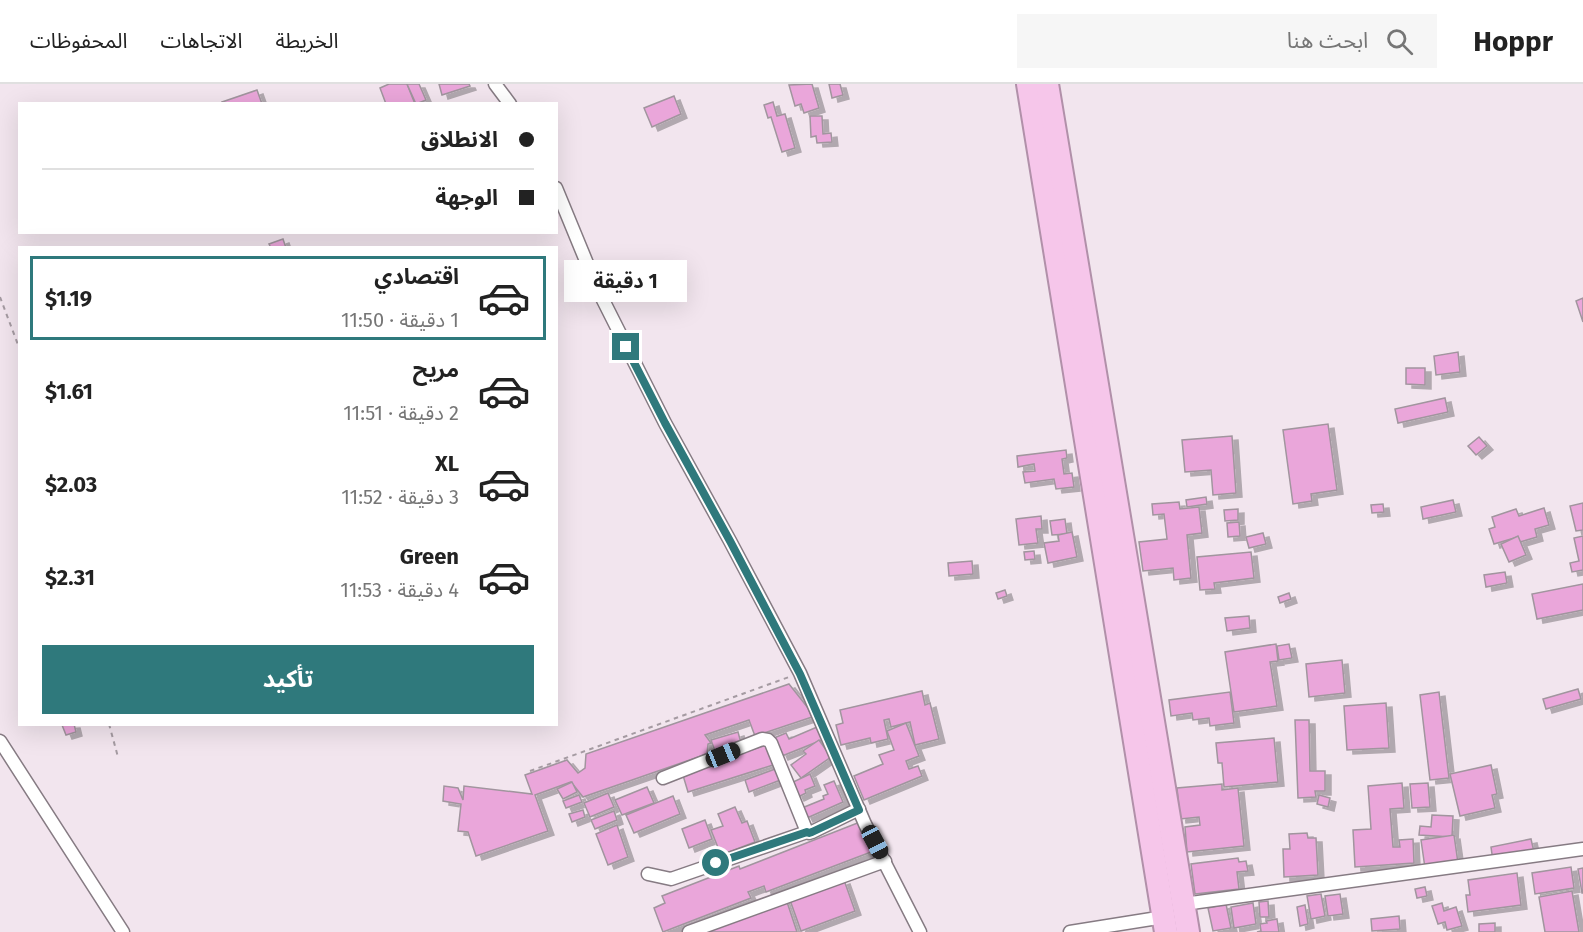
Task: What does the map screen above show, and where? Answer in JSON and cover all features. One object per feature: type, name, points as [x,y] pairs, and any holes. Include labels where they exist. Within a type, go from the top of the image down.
[{"type":"highway","points":[[1028,84],[1165,924]]},
{"type":"highway","points":[[1047,84],[1188,932]]},
{"type":"street","points":[[495,84],[508,102]]},
{"type":"street","points":[[558,193],[598,290],[665,423],[800,674],[859,810],[920,932]]},
{"type":"street","points":[[663,778],[762,739],[768,740],[807,832]]},
{"type":"street","points":[[0,741],[123,932]]},
{"type":"street","points":[[648,874],[671,879],[812,832],[859,810]]},
{"type":"street","points":[[1184,904],[1583,849]]},
{"type":"street","points":[[689,932],[885,861]]},
{"type":"street","points":[[1070,932],[1165,924]]},
{"type":"path","points":[[0,297],[18,345]]},
{"type":"path","points":[[530,771],[800,674]]},
{"type":"path","points":[[110,726],[118,757]]},
{"type":"building","points":[[389,84],[407,84],[414,102],[385,102],[380,88]]},
{"type":"building","points":[[407,84],[419,84],[426,100],[415,102]]},
{"type":"building","points":[[439,84],[469,84],[470,86],[442,95]]},
{"type":"building","points":[[812,84],[819,108],[804,113],[801,104],[795,106],[789,85]]},
{"type":"building","points":[[829,84],[840,84],[843,95],[832,98]]},
{"type":"building","points":[[257,90],[261,102],[222,102]]},
{"type":"building","points":[[674,96],[681,114],[652,127],[644,108]]},
{"type":"building","points":[[773,102],[777,116],[785,114],[795,148],[782,152],[771,117],[768,118],[764,105]]},
{"type":"building","points":[[810,116],[822,116],[823,134],[831,133],[832,142],[817,143],[816,136],[811,137]]},
{"type":"building","points":[[283,239],[285,246],[270,246],[269,244]]},
{"type":"building","points":[[1583,298],[1583,322],[1576,301]]},
{"type":"building","points":[[1458,352],[1460,372],[1436,375],[1434,356]]},
{"type":"building","points":[[1406,368],[1425,368],[1425,385],[1406,384]]},
{"type":"building","points":[[1445,398],[1448,412],[1398,423],[1395,409]]},
{"type":"building","points":[[1328,424],[1337,490],[1311,494],[1312,501],[1293,504],[1283,430]]},
{"type":"building","points":[[1232,436],[1236,493],[1213,495],[1211,470],[1185,472],[1182,440]]},
{"type":"building","points":[[1479,437],[1487,446],[1476,455],[1468,446]]},
{"type":"building","points":[[1066,450],[1067,458],[1062,459],[1064,474],[1072,473],[1074,487],[1056,489],[1054,479],[1025,483],[1023,472],[1035,471],[1034,464],[1018,467],[1017,456]]},
{"type":"building","points":[[1206,497],[1207,504],[1187,507],[1186,500]]},
{"type":"building","points":[[1453,500],[1456,512],[1423,519],[1421,507]]},
{"type":"building","points":[[1179,502],[1180,509],[1199,507],[1202,533],[1187,535],[1191,578],[1174,580],[1173,568],[1143,571],[1139,542],[1167,539],[1164,514],[1153,515],[1152,504]]},
{"type":"building","points":[[1583,503],[1583,530],[1576,531],[1570,506]]},
{"type":"building","points":[[1383,504],[1384,512],[1372,513],[1371,505]]},
{"type":"building","points":[[1544,508],[1549,525],[1535,529],[1537,537],[1520,542],[1518,537],[1494,544],[1489,529],[1495,527],[1492,517],[1516,509],[1519,516]]},
{"type":"building","points":[[1238,509],[1238,520],[1225,521],[1224,510]]},
{"type":"building","points":[[1041,516],[1042,529],[1036,529],[1038,543],[1019,545],[1016,519]]},
{"type":"building","points":[[1065,519],[1067,534],[1052,535],[1050,521]]},
{"type":"building","points":[[1239,522],[1240,536],[1228,537],[1227,523]]},
{"type":"building","points":[[1072,532],[1077,557],[1048,563],[1044,543],[1059,541],[1058,535]]},
{"type":"building","points":[[1263,533],[1266,544],[1249,548],[1246,537]]},
{"type":"building","points":[[1518,536],[1526,555],[1509,562],[1501,544]]},
{"type":"building","points":[[1583,536],[1583,570],[1572,572],[1570,563],[1579,561],[1574,538]]},
{"type":"building","points":[[1034,551],[1035,559],[1025,560],[1024,552]]},
{"type":"building","points":[[1251,552],[1254,578],[1214,583],[1215,589],[1200,590],[1197,557]]},
{"type":"building","points":[[972,561],[973,574],[949,576],[948,563]]},
{"type":"building","points":[[1505,572],[1507,583],[1486,587],[1484,575]]},
{"type":"building","points":[[1583,584],[1583,610],[1537,619],[1532,594]]},
{"type":"building","points":[[1005,590],[1007,596],[998,599],[996,593]]},
{"type":"building","points":[[1289,593],[1291,599],[1280,603],[1278,597]]},
{"type":"building","points":[[1249,616],[1250,628],[1227,631],[1225,618]]},
{"type":"building","points":[[1276,644],[1278,661],[1270,662],[1277,706],[1234,712],[1225,652]]},
{"type":"building","points":[[1289,644],[1292,658],[1279,660],[1277,646]]},
{"type":"building","points":[[1342,660],[1345,693],[1309,697],[1306,664]]},
{"type":"building","points":[[789,684],[808,708],[812,717],[755,736],[749,720],[705,735],[711,743],[708,744],[707,754],[583,797],[571,782],[535,795],[548,831],[476,856],[468,832],[458,831],[461,804],[443,801],[444,786],[458,788],[463,800],[464,786],[532,794],[525,775],[567,760],[578,773],[585,768],[586,754]]},
{"type":"building","points":[[1578,689],[1581,699],[1546,709],[1543,699]]},
{"type":"building","points":[[922,691],[925,705],[930,703],[939,739],[915,745],[910,722],[891,727],[889,719],[884,720],[888,739],[871,743],[870,738],[841,745],[836,725],[843,723],[840,710]]},
{"type":"building","points":[[1230,692],[1234,723],[1210,726],[1209,718],[1193,720],[1192,713],[1171,716],[1169,700]]},
{"type":"building","points":[[1439,692],[1449,778],[1430,780],[1420,695]]},
{"type":"building","points":[[1386,703],[1389,748],[1347,750],[1344,706]]},
{"type":"building","points":[[1295,720],[1309,720],[1310,771],[1325,771],[1325,791],[1315,791],[1316,797],[1298,798]]},
{"type":"building","points":[[906,723],[919,756],[906,761],[909,769],[918,766],[922,776],[864,800],[854,776],[883,764],[879,755],[894,750],[887,731]]},
{"type":"building","points":[[62,726],[74,726],[76,732],[66,735]]},
{"type":"building","points":[[817,727],[822,740],[782,756],[774,738],[786,733],[789,739]]},
{"type":"building","points":[[738,732],[741,743],[715,751],[711,740]]},
{"type":"building","points":[[1274,738],[1278,782],[1224,787],[1222,763],[1218,763],[1216,743]]},
{"type":"building","points":[[819,740],[831,757],[801,778],[791,765],[806,754],[803,751]]},
{"type":"building","points":[[767,745],[773,765],[688,792],[682,772]]},
{"type":"building","points":[[1491,765],[1497,794],[1492,795],[1495,808],[1460,816],[1450,774]]},
{"type":"building","points":[[778,768],[783,779],[749,792],[745,780]]},
{"type":"building","points":[[810,774],[815,786],[805,790],[806,793],[798,797],[791,783]]},
{"type":"building","points":[[834,781],[843,802],[807,818],[802,808],[824,799],[823,796],[828,794],[824,785]]},
{"type":"building","points":[[572,782],[577,792],[563,799],[557,789]]},
{"type":"building","points":[[1402,783],[1404,808],[1390,809],[1393,847],[1400,847],[1399,840],[1413,839],[1414,863],[1355,867],[1353,830],[1371,829],[1368,786]]},
{"type":"building","points":[[1428,783],[1430,807],[1412,808],[1410,784]]},
{"type":"building","points":[[1222,784],[1222,790],[1238,788],[1244,846],[1187,852],[1185,827],[1200,825],[1199,817],[1180,819],[1177,788]]},
{"type":"building","points":[[647,787],[654,803],[622,815],[615,800]]},
{"type":"building","points":[[608,793],[614,807],[590,817],[584,803]]},
{"type":"building","points":[[579,795],[582,802],[566,808],[563,801]]},
{"type":"building","points":[[1319,795],[1330,798],[1328,807],[1317,804]]},
{"type":"building","points":[[673,796],[680,814],[634,833],[626,815]]},
{"type":"building","points":[[735,807],[742,823],[747,821],[755,842],[721,855],[711,830],[723,826],[718,814]]},
{"type":"building","points":[[583,810],[585,817],[572,822],[569,814]]},
{"type":"building","points":[[614,811],[617,820],[595,829],[591,820]]},
{"type":"building","points":[[1432,815],[1453,816],[1452,837],[1419,835],[1420,826],[1431,827]]},
{"type":"building","points":[[705,820],[712,839],[689,848],[682,829]]},
{"type":"building","points":[[860,822],[871,852],[766,892],[764,886],[748,892],[751,898],[663,932],[654,908],[665,903],[662,896],[739,866],[740,869]]},
{"type":"building","points":[[617,825],[628,857],[608,865],[596,834]]},
{"type":"building","points":[[1307,833],[1308,838],[1316,838],[1318,875],[1284,877],[1283,849],[1290,849],[1289,834]]},
{"type":"building","points":[[1454,835],[1458,863],[1425,868],[1421,840]]},
{"type":"building","points":[[1531,839],[1534,852],[1493,861],[1491,847]]},
{"type":"building","points":[[1238,858],[1239,862],[1246,861],[1248,871],[1237,872],[1239,889],[1195,894],[1191,864]]},
{"type":"building","points":[[1571,867],[1574,888],[1535,894],[1532,873]]},
{"type":"building","points":[[1583,868],[1583,893],[1582,893],[1578,869]]},
{"type":"building","points":[[1517,873],[1521,905],[1468,912],[1466,895],[1470,895],[1468,880]]},
{"type":"building","points":[[844,880],[855,911],[801,931],[790,900]]},
{"type":"building","points":[[1425,887],[1427,896],[1417,898],[1415,889]]},
{"type":"building","points":[[1572,891],[1579,932],[1545,932],[1539,897]]},
{"type":"building","points":[[1321,894],[1325,916],[1311,919],[1307,896]]},
{"type":"building","points":[[1340,894],[1343,914],[1328,916],[1325,896]]},
{"type":"building","points":[[786,899],[797,932],[690,932]]},
{"type":"building","points":[[1268,901],[1269,917],[1260,917],[1259,902]]},
{"type":"building","points":[[1253,903],[1256,924],[1234,928],[1231,907]]},
{"type":"building","points":[[1442,903],[1444,911],[1456,907],[1462,926],[1447,930],[1445,922],[1438,924],[1432,906]]},
{"type":"building","points":[[1226,904],[1231,928],[1213,931],[1208,908]]},
{"type":"building","points":[[1305,905],[1308,924],[1300,926],[1297,907]]},
{"type":"building","points":[[1399,916],[1400,929],[1372,931],[1371,919]]},
{"type":"building","points":[[1277,919],[1279,932],[1257,932],[1261,931],[1260,924]]},
{"type":"building","points":[[1495,923],[1495,932],[1479,932],[1479,924]]},
{"type":"route","points":[[626,347],[800,674],[859,810],[812,832],[716,863]]}]
